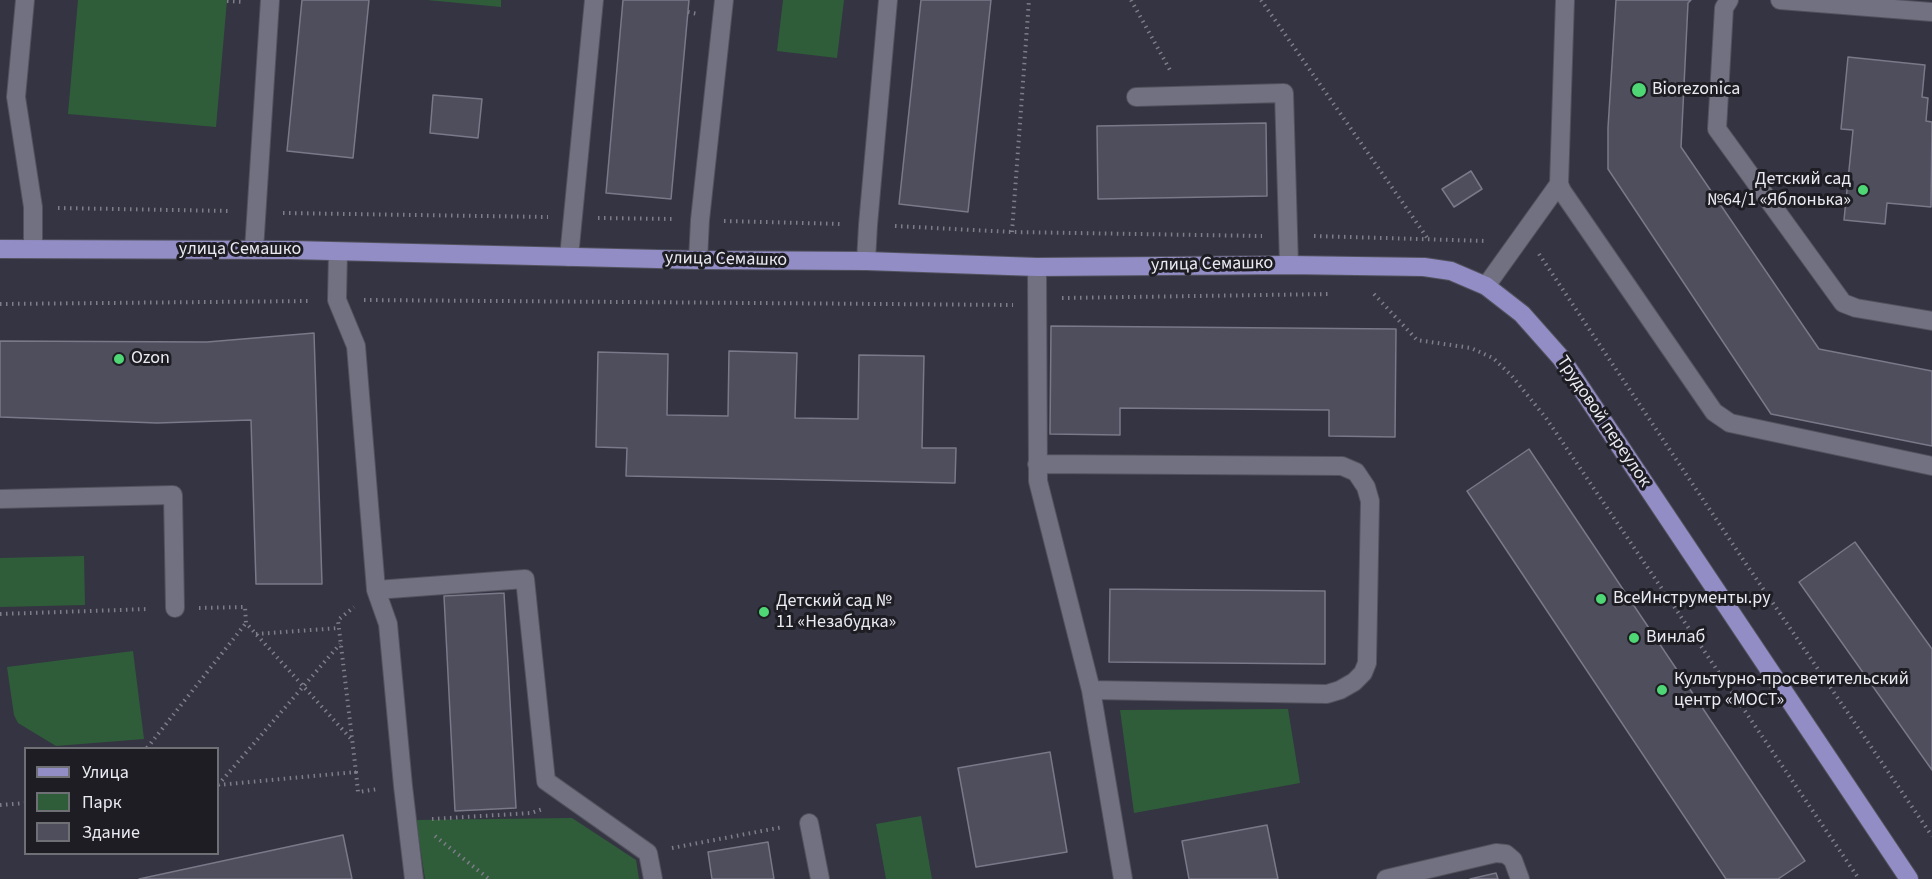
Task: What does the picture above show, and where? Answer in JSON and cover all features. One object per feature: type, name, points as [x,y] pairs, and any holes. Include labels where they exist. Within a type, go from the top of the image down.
[{"type":"main road","name":"улица Семашко","points":[[0,249],[254,250],[698,260],[866,261],[1037,267],[1290,265],[1424,267],[1451,271]]},
{"type":"main road","name":"Трудовой переулок","points":[[1451,271],[1486,286],[1522,314],[1561,358],[1910,879]]},
{"type":"lane","points":[[25,0],[16,97],[33,207],[33,249]]},
{"type":"lane","points":[[254,250],[270,0]]},
{"type":"lane","points":[[569,257],[594,0]]},
{"type":"lane","points":[[698,260],[700,220],[724,0]]},
{"type":"lane","points":[[866,261],[888,0]]},
{"type":"lane","points":[[1565,0],[1559,184],[1714,412],[1730,423],[1932,466]]},
{"type":"lane","points":[[1729,0],[1725,8],[1717,129],[1843,303],[1856,308],[1932,321]]},
{"type":"lane","points":[[1780,0],[1899,5],[1932,12]]},
{"type":"lane","points":[[1136,97],[1284,93],[1290,265]]},
{"type":"lane","points":[[1486,286],[1559,184]]},
{"type":"lane","points":[[338,252],[337,300],[356,346],[376,590],[388,624],[403,786],[412,821],[414,879]]},
{"type":"lane","points":[[1037,267],[1038,481],[1091,690],[1123,879]]},
{"type":"lane","points":[[1037,464],[1342,466],[1356,472],[1366,487],[1370,501],[1367,663],[1363,673],[1354,682],[1340,690],[1328,693],[1091,690]]},
{"type":"lane","points":[[0,499],[172,495],[175,608]]},
{"type":"lane","points":[[376,590],[525,579],[546,781],[648,853],[653,879]]},
{"type":"lane","points":[[809,823],[820,879]]},
{"type":"lane","points":[[1386,879],[1496,853],[1506,854],[1513,860],[1520,879]]},
{"type":"path","points":[[1012,232],[1029,0]]},
{"type":"path","points":[[1131,0],[1185,96]]},
{"type":"path","points":[[1261,0],[1451,271]]},
{"type":"path","points":[[688,12],[696,13]]},
{"type":"path","points":[[33,207],[700,220],[1012,232],[1428,238],[1532,243],[1932,836]]},
{"type":"path","points":[[376,590],[338,620],[358,792],[403,786]]},
{"type":"path","points":[[0,614],[245,607],[246,623],[352,740]]},
{"type":"path","points":[[148,747],[246,623]]},
{"type":"path","points":[[255,634],[339,628]]},
{"type":"path","points":[[219,784],[341,644]]},
{"type":"path","points":[[219,785],[356,771]]},
{"type":"path","points":[[412,821],[531,813],[573,801]]},
{"type":"path","points":[[0,806],[24,803]]},
{"type":"path","points":[[412,821],[489,879]]},
{"type":"path","points":[[648,853],[809,823]]},
{"type":"green space","points":[[78,0],[227,0],[216,127],[68,114]]},
{"type":"green space","points":[[427,0],[501,0],[501,7]]},
{"type":"green space","points":[[783,0],[844,0],[837,58],[777,51]]},
{"type":"green space","points":[[84,556],[85,605],[0,607],[0,558]]},
{"type":"green space","points":[[133,651],[144,739],[56,746],[18,723],[14,715],[7,667]]},
{"type":"green space","points":[[1288,709],[1300,783],[1134,813],[1120,710]]},
{"type":"green space","points":[[921,816],[932,879],[886,879],[876,824]]},
{"type":"green space","points":[[572,818],[636,860],[639,879],[425,879],[416,820]]},
{"type":"building","points":[[302,0],[369,0],[353,158],[287,151]]},
{"type":"building","points":[[623,0],[689,0],[671,199],[606,193]]},
{"type":"building","points":[[921,0],[991,0],[968,212],[899,204]]},
{"type":"building","points":[[1616,0],[1691,0],[1688,3],[1681,147],[1819,349],[1932,371],[1932,446],[1771,414],[1608,169],[1608,128]]},
{"type":"building","points":[[1848,57],[1925,65],[1922,97],[1928,98],[1926,121],[1932,122],[1931,207],[1887,203],[1885,224],[1844,220],[1853,130],[1841,129]]},
{"type":"building","points":[[433,95],[482,99],[478,138],[430,133]]},
{"type":"building","points":[[1266,123],[1267,196],[1098,199],[1097,126]]},
{"type":"building","points":[[1471,171],[1482,189],[1454,207],[1442,189]]},
{"type":"building","points":[[1051,326],[1396,329],[1395,437],[1329,436],[1329,410],[1120,408],[1120,435],[1050,434]]},
{"type":"building","points":[[314,333],[322,584],[256,584],[251,420],[157,423],[0,417],[0,341],[207,342]]},
{"type":"building","points":[[729,351],[797,353],[795,418],[858,419],[859,355],[924,356],[922,448],[956,448],[955,483],[626,476],[627,448],[596,447],[598,352],[668,354],[667,415],[728,416]]},
{"type":"building","points":[[1529,449],[1805,861],[1778,879],[1726,879],[1467,491]]},
{"type":"building","points":[[1855,542],[1932,649],[1932,770],[1799,582]]},
{"type":"building","points":[[1110,589],[1325,591],[1325,664],[1109,662]]},
{"type":"building","points":[[504,593],[516,808],[455,811],[444,596]]},
{"type":"building","points":[[1050,752],[1067,852],[976,867],[958,768]]},
{"type":"building","points":[[1267,825],[1278,879],[1189,879],[1182,841]]},
{"type":"building","points":[[343,835],[352,879],[139,879]]},
{"type":"building","points":[[768,842],[774,879],[712,879],[708,852]]},
{"type":"building","points":[[1496,873],[1498,879],[1470,879]]},
{"type":"place","name":"Biorezonica","points":[[1639,90]]},
{"type":"place","name":"Детский сад №64/1 «Яблонька»","points":[[1863,190]]},
{"type":"place","name":"Ozon","points":[[119,359]]},
{"type":"place","name":"ВсеИнструменты.ру","points":[[1601,599]]},
{"type":"place","name":"Детский сад № 11 «Незабудка»","points":[[764,612]]},
{"type":"place","name":"Винлаб","points":[[1634,638]]},
{"type":"place","name":"Культурно-просветительский центр «МОСТ»","points":[[1662,690]]}]
